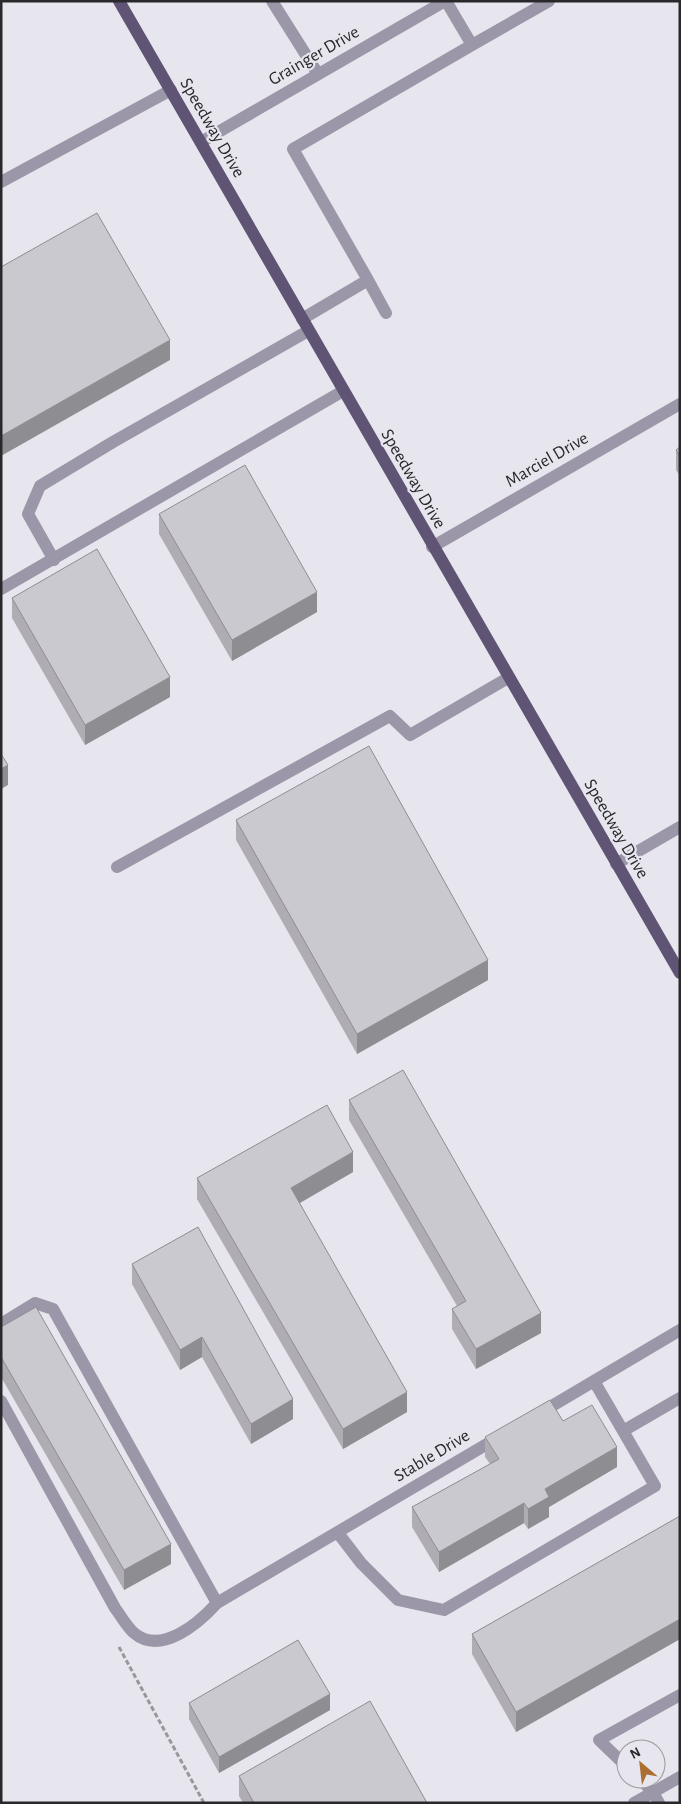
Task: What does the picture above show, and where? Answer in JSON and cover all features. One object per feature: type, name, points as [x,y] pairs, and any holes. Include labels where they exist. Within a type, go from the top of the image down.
[{"type":"main road","name":"Speedway Drive","points":[[119,1],[432,547],[680,973]]},
{"type":"street","points":[[272,1],[318,74]]},
{"type":"street","points":[[445,1],[472,45]]},
{"type":"street","name":"Grainger Drive","points":[[201,142],[445,1]]},
{"type":"street","points":[[386,314],[293,149],[549,1]]},
{"type":"street","points":[[1,182],[170,90]]},
{"type":"street","points":[[302,319],[368,280]]},
{"type":"street","points":[[54,560],[28,514],[40,486],[112,442],[308,330]]},
{"type":"street","points":[[1,589],[343,391]]},
{"type":"street","name":"Marciel Drive","points":[[432,547],[680,404]]},
{"type":"street","points":[[117,868],[390,716],[410,734],[508,678]]},
{"type":"street","points":[[616,864],[680,827]]},
{"type":"street","points":[[1,1324],[35,1303],[53,1309],[217,1603]]},
{"type":"street","points":[[529,1419],[680,1330]]},
{"type":"street","points":[[338,1533],[361,1562],[398,1600],[444,1610],[655,1486],[594,1381]]},
{"type":"street","points":[[623,1431],[680,1398]]},
{"type":"street","name":"Stable Drive","points":[[1,1401],[115,1608],[134,1633],[149,1641],[167,1640],[206,1615],[217,1603],[513,1428]]},
{"type":"street","points":[[616,1756],[599,1740],[680,1695]]},
{"type":"street","points":[[634,1803],[656,1797],[680,1777]]},
{"type":"building","points":[[97,213],[170,340],[1,436],[1,267]]},
{"type":"building","points":[[680,447],[680,456],[676,450]]},
{"type":"building","points":[[245,465],[317,592],[232,640],[159,514]]},
{"type":"building","points":[[97,549],[170,677],[85,725],[12,598]]},
{"type":"building","points":[[369,746],[488,960],[357,1034],[236,820]]},
{"type":"building","points":[[1,754],[8,765],[1,769]]},
{"type":"building","points":[[403,1070],[541,1313],[476,1349],[452,1309],[466,1301],[349,1100]]},
{"type":"building","points":[[327,1105],[353,1152],[291,1188],[407,1392],[343,1429],[197,1178]]},
{"type":"building","points":[[198,1227],[293,1399],[251,1424],[202,1337],[180,1350],[132,1264]]},
{"type":"building","points":[[36,1307],[171,1544],[124,1570],[1,1357],[1,1327]]},
{"type":"building","points":[[550,1400],[563,1421],[592,1405],[617,1447],[545,1489],[549,1497],[528,1509],[524,1503],[439,1552],[412,1507],[499,1459],[485,1437]]},
{"type":"building","points":[[680,1516],[680,1619],[516,1712],[472,1634]]},
{"type":"building","points":[[298,1640],[330,1694],[219,1757],[189,1703]]},
{"type":"building","points":[[370,1701],[427,1803],[254,1803],[239,1776]]}]
